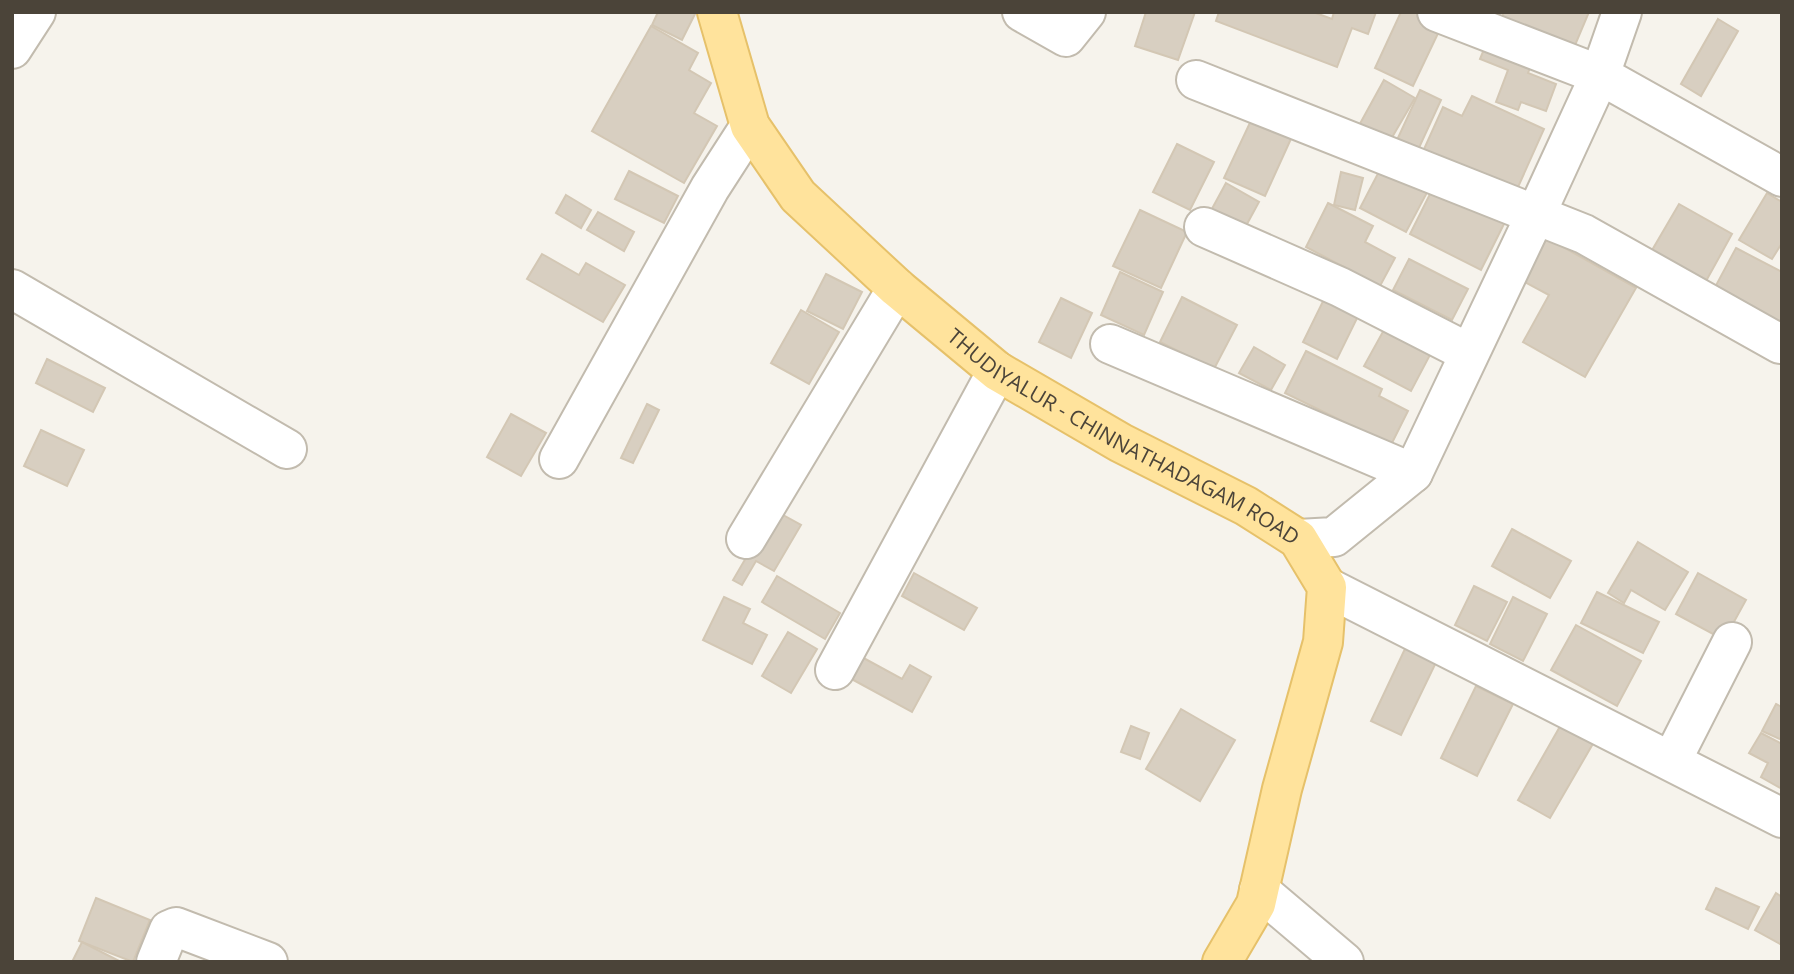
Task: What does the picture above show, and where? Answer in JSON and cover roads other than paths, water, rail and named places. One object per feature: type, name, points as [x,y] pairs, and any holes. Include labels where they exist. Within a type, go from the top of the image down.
[{"type":"main road","name":"THUDIYALUR - CHINNATHADAGAM ROAD","points":[[717,12],[750,127],[798,196],[897,288],[997,371],[1121,443],[1246,506],[1298,539],[1327,587]]},
{"type":"main road","points":[[1222,962],[1256,904],[1282,789],[1323,642],[1327,587]]},
{"type":"street","points":[[12,48],[36,12]]},
{"type":"street","points":[[1022,12],[1066,37],[1086,12]]},
{"type":"street","points":[[1437,12],[1600,75],[1782,177]]},
{"type":"street","points":[[1298,539],[1334,537],[1413,473],[1600,75],[1622,12]]},
{"type":"street","points":[[1196,80],[1584,234],[1780,344]]},
{"type":"street","points":[[559,459],[710,188],[750,127]]},
{"type":"street","points":[[1204,227],[1340,287],[1469,353]]},
{"type":"street","points":[[746,539],[897,288]]},
{"type":"street","points":[[12,289],[286,449]]},
{"type":"street","points":[[1110,344],[1413,473]]},
{"type":"street","points":[[835,670],[997,371]]},
{"type":"street","points":[[1327,587],[1782,818]]},
{"type":"street","points":[[1672,760],[1732,642]]},
{"type":"street","points":[[1259,890],[1344,962]]},
{"type":"street","points":[[156,962],[169,930],[176,927],[268,962]]}]
